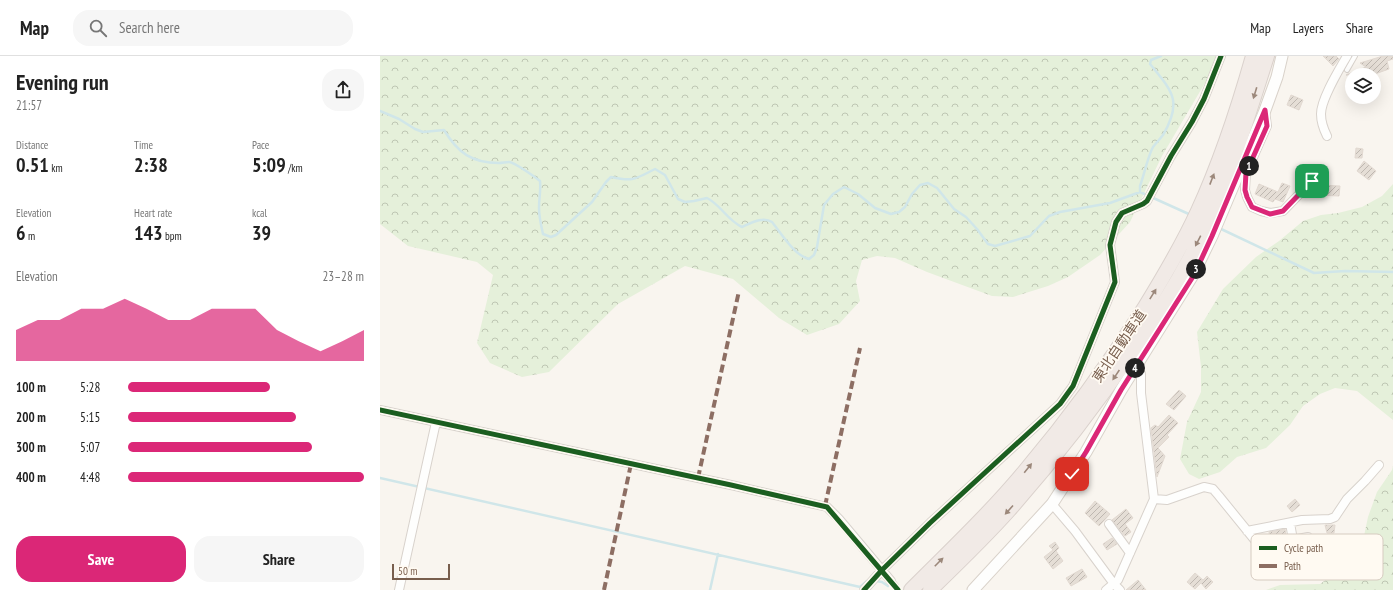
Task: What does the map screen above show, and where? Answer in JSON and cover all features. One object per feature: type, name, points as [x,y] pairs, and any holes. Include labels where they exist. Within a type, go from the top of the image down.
[{"type":"highway","name":"東北自動車道","points":[[911,590],[973,528],[1024,472],[1097,379],[1133,326],[1179,249],[1198,212],[1226,142],[1253,56]]},
{"type":"highway","name":"東北自動車道","points":[[930,590],[1008,511],[1062,448],[1108,386],[1166,299],[1210,218],[1239,147],[1267,56]]},
{"type":"street","points":[[869,584],[930,523],[1060,404],[1073,386],[1115,282],[1110,245],[1116,222],[1122,213],[1144,204],[1147,201],[1204,99],[1221,56]]},
{"type":"street","points":[[973,590],[1052,504],[1086,452],[1136,366],[1194,275],[1265,110],[1277,77],[1282,56]]},
{"type":"street","points":[[1327,136],[1321,115],[1323,105],[1337,73],[1347,56]]},
{"type":"street","points":[[1265,110],[1267,126],[1246,173],[1245,190],[1252,207],[1270,214],[1283,211],[1312,181]]},
{"type":"street","points":[[1117,587],[1118,580],[1154,499],[1141,393],[1141,374],[1136,366]]},
{"type":"street","points":[[380,410],[827,507],[891,581]]},
{"type":"street","points":[[398,590],[436,422]]},
{"type":"street","points":[[1247,531],[1302,520],[1330,519],[1335,517],[1347,499],[1378,465]]},
{"type":"street","points":[[1154,499],[1167,500],[1204,487],[1213,489],[1251,536]]},
{"type":"street","points":[[1052,504],[1075,531],[1117,587]]},
{"type":"street","points":[[1290,523],[1292,534]]},
{"type":"street","points":[[1109,524],[1130,553]]},
{"type":"street","points":[[1106,590],[1117,587]]},
{"type":"lane","points":[[1348,68],[1355,56]]},
{"type":"green space","points":[[380,56],[1216,56],[1212,71],[1162,156],[1130,222],[1100,255],[1068,277],[1048,286],[1013,297],[992,296],[927,272],[895,258],[877,256],[862,260],[856,281],[860,301],[839,324],[807,335],[779,318],[733,279],[685,266],[618,304],[549,372],[522,377],[490,363],[477,343],[493,275],[477,262],[408,246],[380,224]]},
{"type":"green space","points":[[1393,184],[1393,420],[1357,391],[1335,388],[1320,394],[1303,406],[1290,425],[1266,448],[1237,457],[1220,472],[1199,479],[1189,474],[1180,459],[1187,422],[1201,392],[1201,367],[1197,332],[1223,289],[1256,257],[1279,241],[1303,221],[1321,215],[1338,213],[1362,207],[1382,196]]},
{"type":"green space","points":[[1393,466],[1393,590],[1266,590],[1280,585],[1320,584],[1326,580],[1383,580],[1383,534],[1364,534],[1368,517],[1377,492],[1392,470]]},
{"type":"building","points":[[1323,56],[1336,56],[1339,59],[1333,66]]},
{"type":"building","points":[[1383,56],[1393,56],[1393,59],[1387,61],[1389,69],[1381,72],[1381,68],[1364,68],[1366,67],[1360,63]]},
{"type":"building","points":[[1291,95],[1303,100],[1299,110],[1287,105]]},
{"type":"building","points":[[1356,148],[1363,149],[1362,158],[1355,158]]},
{"type":"building","points":[[1364,161],[1376,171],[1369,180],[1357,171]]},
{"type":"building","points":[[1282,183],[1290,186],[1283,202],[1275,199],[1273,202],[1255,194],[1259,184],[1278,192]]},
{"type":"building","points":[[1317,185],[1340,186],[1339,196],[1316,195]]},
{"type":"building","points":[[1179,390],[1186,396],[1174,410],[1166,404]]},
{"type":"building","points":[[1169,415],[1178,423],[1167,435],[1169,437],[1158,448],[1165,456],[1157,477],[1151,428],[1155,425],[1158,427]]},
{"type":"building","points":[[1295,499],[1300,505],[1292,512],[1287,506]]},
{"type":"building","points":[[1095,501],[1110,514],[1099,526],[1085,513]]},
{"type":"building","points":[[1126,509],[1133,518],[1125,524],[1131,532],[1125,536],[1112,520]]},
{"type":"building","points":[[1325,525],[1335,525],[1334,533],[1327,533]]},
{"type":"building","points":[[1285,529],[1286,534],[1269,534],[1269,532]]},
{"type":"building","points":[[1112,538],[1117,544],[1107,550],[1103,544]]},
{"type":"building","points":[[1055,542],[1059,548],[1056,551],[1063,561],[1053,569],[1044,557],[1053,550],[1049,546]]},
{"type":"building","points":[[1082,569],[1087,577],[1071,586],[1066,578]]},
{"type":"building","points":[[1195,573],[1203,580],[1207,576],[1213,582],[1206,589],[1201,583],[1195,589],[1187,582]]},
{"type":"building","points":[[1138,580],[1146,590],[1126,590]]},
{"type":"waterway","points":[[1140,192],[1140,186],[1151,151],[1163,135],[1172,113],[1173,105],[1169,89],[1150,64],[1151,60],[1161,56]]},
{"type":"waterway","points":[[380,111],[423,132],[444,130],[460,151],[473,159],[489,163],[509,162],[540,181],[540,221],[543,234],[551,237],[556,235],[592,202],[611,177],[634,179],[655,169],[665,175],[678,199],[685,202],[707,198],[742,227],[757,221],[768,220],[772,222],[799,254],[809,259],[814,255],[817,247],[824,205],[833,194],[844,187],[858,194],[875,208],[891,214],[899,212],[905,207],[912,194],[920,185],[928,183],[937,188],[954,209],[966,217],[988,244],[995,246],[1030,236],[1049,216],[1060,212],[1110,203],[1140,192],[1191,215]]},
{"type":"waterway","points":[[1219,228],[1314,273],[1345,271],[1393,272]]},
{"type":"waterway","points":[[380,478],[860,587],[867,581]]},
{"type":"waterway","points":[[710,590],[718,554]]},
{"type":"waterway","points":[[876,581],[882,582],[888,586]]},
{"type":"tunnel","points":[[891,581],[898,590]]},
{"type":"marked path","points":[[698,478],[739,291]]},
{"type":"marked path","points":[[825,506],[860,348]]},
{"type":"marked path","points":[[604,590],[631,464]]},
{"type":"cycle path","points":[[864,590],[882,570],[930,523],[1060,404],[1073,386],[1115,282],[1110,245],[1116,222],[1122,213],[1147,201],[1204,99],[1221,56]]},
{"type":"cycle path","points":[[380,410],[827,507],[898,590]]},
{"type":"route","points":[[1072,474],[1121,390],[1194,275],[1265,110],[1267,126],[1262,134],[1246,173],[1245,190],[1252,207],[1270,214],[1283,211],[1312,181]]}]
